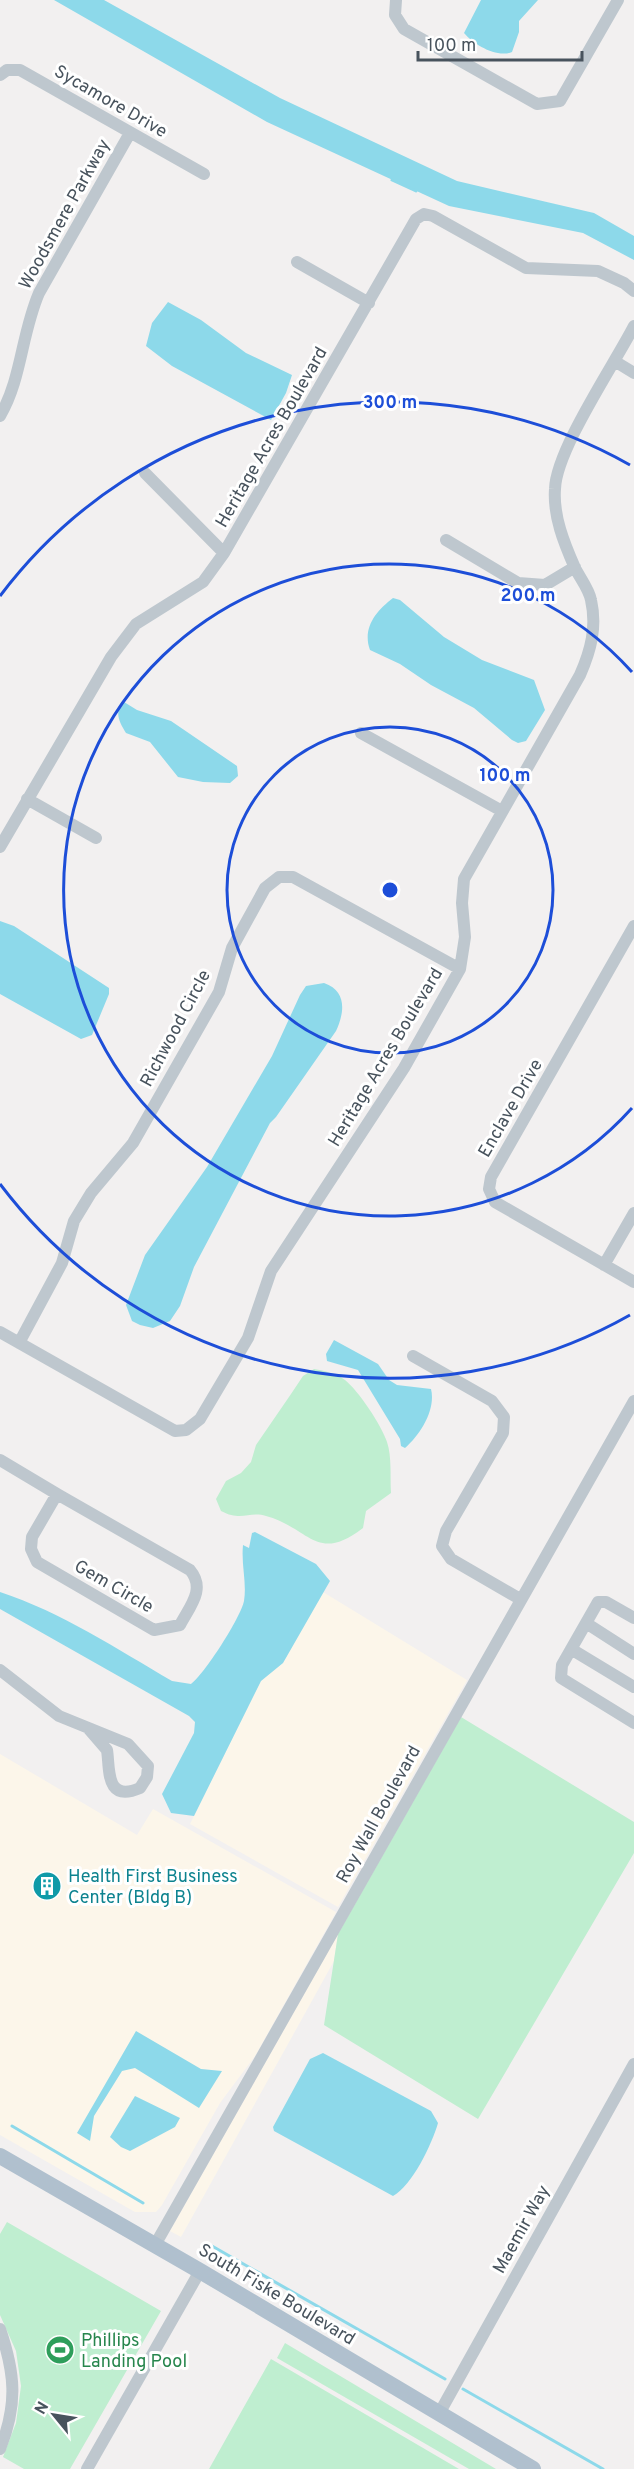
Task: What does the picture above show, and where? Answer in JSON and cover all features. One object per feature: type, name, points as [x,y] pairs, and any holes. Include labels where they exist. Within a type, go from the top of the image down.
[{"type":"main road","name":"South Fiske Boulevard","points":[[0,2156],[440,2412],[532,2469]]},
{"type":"street","points":[[396,0],[395,15],[404,29],[537,104],[560,101],[618,0]]},
{"type":"street","name":"Sycamore Drive","points":[[0,75],[6,70],[20,70],[204,174]]},
{"type":"street","name":"Woodsmere Parkway","points":[[0,416],[14,388],[27,321],[39,293],[130,134]]},
{"type":"street","name":"Heritage Acres Boulevard","points":[[0,847],[111,657],[136,624],[203,582],[224,553],[416,219],[424,214],[433,216],[526,268],[598,271],[624,283],[634,291]]},
{"type":"street","points":[[297,262],[369,303]]},
{"type":"street","name":"Heritage Acres Boulevard","points":[[0,1332],[162,1425],[182,1432],[193,1426],[248,1338],[272,1271],[404,1068],[460,969],[465,937],[462,903],[465,879],[580,675],[591,651],[594,625],[591,598],[575,567],[556,516],[555,487],[565,452],[634,326]]},
{"type":"street","points":[[616,362],[634,373]]},
{"type":"street","points":[[145,473],[224,553]]},
{"type":"street","points":[[446,540],[518,583],[545,585],[575,567]]},
{"type":"street","points":[[361,733],[502,811]]},
{"type":"street","points":[[27,799],[96,838]]},
{"type":"street","name":"Richwood Circle","points":[[20,1343],[62,1263],[74,1221],[91,1193],[139,1133],[219,992],[232,948],[265,888],[279,877],[293,877],[460,969]]},
{"type":"street","name":"Enclave Drive","points":[[634,926],[491,1177],[489,1189],[495,1202],[634,1282]]},
{"type":"street","points":[[604,1265],[634,1213]]},
{"type":"street","points":[[413,1356],[492,1401],[504,1417],[503,1433],[446,1531],[442,1546],[451,1559],[520,1599]]},
{"type":"street","name":"Roy Wall Boulevard","points":[[155,2245],[634,1401]]},
{"type":"street","name":"Gem Circle","points":[[0,1460],[190,1570],[197,1578],[198,1591],[180,1625],[154,1630],[37,1562],[31,1549],[32,1537],[57,1494]]},
{"type":"street","points":[[634,1618],[606,1602],[598,1602],[562,1665],[561,1678],[634,1723]]},
{"type":"street","points":[[586,1623],[634,1654]]},
{"type":"street","points":[[571,1649],[634,1687]]},
{"type":"street","points":[[0,1670],[46,1708],[128,1744],[143,1758],[148,1772],[140,1788],[124,1791],[113,1785],[107,1773],[107,1750],[88,1728]]},
{"type":"street","name":"Maemir Way","points":[[440,2412],[634,2064]]},
{"type":"street","points":[[87,2469],[200,2271]]},
{"type":"street","points":[[0,2329],[12,2364],[12,2409],[0,2449]]},
{"type":"shaded area","points":[[323,1592],[467,1680],[338,1907],[190,1824],[261,1681],[283,1663]]},
{"type":"shaded area","points":[[0,1754],[137,1835],[153,1809],[336,1912],[255,2056],[220,2103],[156,2212],[135,2212],[0,2135]]},
{"type":"shaded area","points":[[338,1934],[334,1961],[181,2237],[170,2231]]},
{"type":"green space","points":[[314,1369],[337,1376],[350,1385],[375,1418],[387,1442],[390,1454],[391,1493],[366,1511],[363,1528],[334,1543],[313,1540],[281,1521],[266,1516],[228,1514],[221,1511],[216,1499],[226,1481],[241,1473],[251,1462],[256,1445],[303,1376]]},
{"type":"green space","points":[[461,1717],[634,1822],[634,1853],[478,2119],[324,2025],[338,1934]]},
{"type":"green space","points":[[7,2222],[161,2311],[70,2469],[24,2469],[3,2457],[16,2423],[21,2386],[16,2351],[0,2315],[0,2234]]},
{"type":"green space","points":[[285,2343],[496,2469],[469,2469],[277,2358]]},
{"type":"green space","points":[[271,2359],[459,2469],[209,2469]]},
{"type":"water","points":[[54,0],[104,0],[280,98],[457,181],[594,213],[634,236],[634,260],[583,233],[449,206],[267,122]]},
{"type":"water","points":[[481,0],[538,0],[519,21],[519,32],[512,52],[493,52],[474,42],[464,33]]},
{"type":"water","points":[[168,302],[201,320],[246,353],[292,375],[286,393],[271,420],[172,366],[146,346],[152,323]]},
{"type":"water","points":[[393,598],[400,600],[444,637],[482,660],[534,680],[545,710],[526,741],[518,743],[512,740],[474,708],[431,685],[400,664],[370,650],[369,627],[376,614]]},
{"type":"water","points":[[124,702],[137,710],[171,721],[237,766],[238,776],[230,783],[203,782],[178,777],[150,742],[126,733],[118,713]]},
{"type":"water","points":[[0,921],[14,926],[109,988],[109,994],[92,1035],[81,1039],[0,994]]},
{"type":"water","points":[[324,983],[337,991],[342,1004],[341,1017],[336,1031],[270,1123],[194,1267],[180,1306],[170,1321],[153,1328],[132,1321],[126,1305],[145,1255],[207,1167],[272,1056],[300,995],[306,986]]},
{"type":"water","points":[[334,1340],[378,1364],[389,1380],[397,1385],[431,1389],[431,1405],[426,1421],[417,1436],[405,1448],[401,1446],[400,1439],[358,1370],[327,1361],[326,1354]]},
{"type":"water","points":[[255,1532],[316,1564],[330,1581],[283,1663],[261,1681],[194,1816],[171,1813],[162,1794],[194,1733],[195,1722],[189,1716],[0,1609],[0,1592],[67,1621],[172,1681],[191,1684],[213,1658],[241,1609],[245,1594],[243,1545],[249,1548],[252,1533]]},
{"type":"water","points":[[136,2031],[201,2069],[222,2071],[199,2108],[135,2068],[122,2071],[94,2116],[90,2141],[77,2133]]},
{"type":"water","points":[[323,2053],[431,2111],[438,2123],[426,2153],[414,2174],[393,2196],[274,2131],[273,2127],[310,2059]]},
{"type":"water","points":[[135,2096],[180,2118],[175,2127],[130,2151],[121,2147],[110,2137]]},
{"type":"waterway","points":[[392,180],[416,191]]},
{"type":"waterway","points":[[12,2126],[143,2203]]},
{"type":"waterway","points":[[212,2246],[445,2379]]},
{"type":"waterway","points":[[463,2389],[603,2469]]},
{"type":"place","name":"Health First Business Center (Bldg B)","points":[[47,1886]]},
{"type":"place","name":"Phillips Landing Pool","points":[[60,2350]]}]
